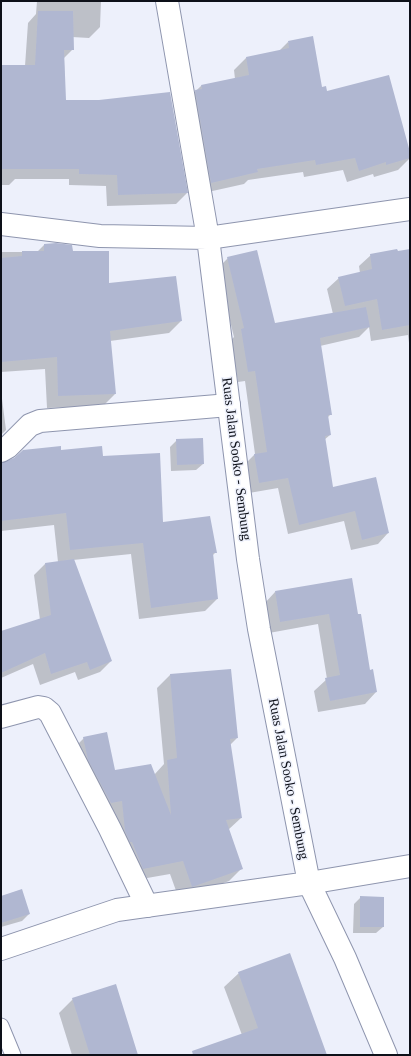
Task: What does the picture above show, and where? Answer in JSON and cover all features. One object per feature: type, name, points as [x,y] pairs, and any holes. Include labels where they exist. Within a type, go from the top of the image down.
[{"type":"main road","name":"Ruas Jalan Sooko - Sembung","points":[[167,1],[208,238],[248,559],[259,629],[308,883],[345,958],[386,1055]]},
{"type":"main road","points":[[1,224],[100,236],[208,238],[410,209]]},
{"type":"main road","points":[[1,451],[8,447],[30,425],[40,421],[229,405]]},
{"type":"main road","points":[[1,717],[38,707],[44,708],[50,713],[110,829],[147,906]]},
{"type":"main road","points":[[1,948],[118,910],[308,883],[410,866]]},
{"type":"lane","points":[[1,1026],[13,1055]]},
{"type":"building","points":[[38,11],[73,11],[74,50],[64,50],[66,100],[99,100],[170,92],[188,193],[118,195],[117,175],[79,174],[79,169],[1,169],[1,65],[35,65]]},
{"type":"building","points":[[313,36],[322,87],[326,86],[327,91],[389,75],[410,152],[410,158],[386,165],[386,162],[359,171],[355,158],[316,165],[315,160],[257,169],[258,172],[211,183],[195,90],[202,89],[201,85],[249,75],[246,57],[289,48],[288,41]]},
{"type":"building","points":[[56,243],[72,245],[73,251],[109,251],[109,283],[176,276],[182,321],[110,331],[116,394],[58,396],[57,357],[1,362],[1,258],[22,256],[22,251],[44,251],[44,244]]},
{"type":"building","points":[[397,249],[398,251],[410,249],[410,325],[382,330],[377,299],[345,306],[338,277],[372,269],[370,254]]},
{"type":"building","points":[[257,250],[275,323],[366,307],[370,327],[320,338],[332,415],[328,415],[331,435],[325,436],[333,487],[376,477],[389,533],[362,540],[355,511],[299,525],[288,478],[259,483],[254,454],[267,452],[255,371],[248,372],[241,329],[244,328],[227,257]]},
{"type":"building","points":[[203,438],[204,464],[177,465],[176,439]]},
{"type":"building","points":[[61,446],[61,450],[102,446],[103,456],[160,453],[163,522],[210,516],[217,553],[213,553],[218,599],[151,608],[143,543],[70,550],[66,513],[1,521],[1,463],[14,458],[23,450]]},
{"type":"building","points":[[74,559],[112,661],[90,670],[87,662],[51,674],[45,653],[1,673],[1,631],[51,615],[45,563]]},
{"type":"building","points":[[352,578],[358,614],[361,614],[370,670],[373,669],[377,692],[330,701],[325,678],[340,675],[329,614],[280,622],[275,591]]},
{"type":"building","points":[[231,669],[238,738],[230,739],[242,818],[226,820],[243,869],[192,887],[183,861],[143,869],[132,842],[130,842],[125,831],[122,801],[111,803],[88,760],[83,737],[107,732],[115,770],[151,764],[171,815],[167,760],[177,758],[170,674]]},
{"type":"building","points":[[22,889],[30,914],[1,923],[1,896]]},
{"type":"building","points":[[360,896],[384,897],[384,927],[360,927]]},
{"type":"building","points":[[290,953],[327,1055],[193,1055],[192,1051],[258,1028],[238,972]]},
{"type":"building","points":[[116,984],[138,1055],[90,1055],[72,998]]}]
